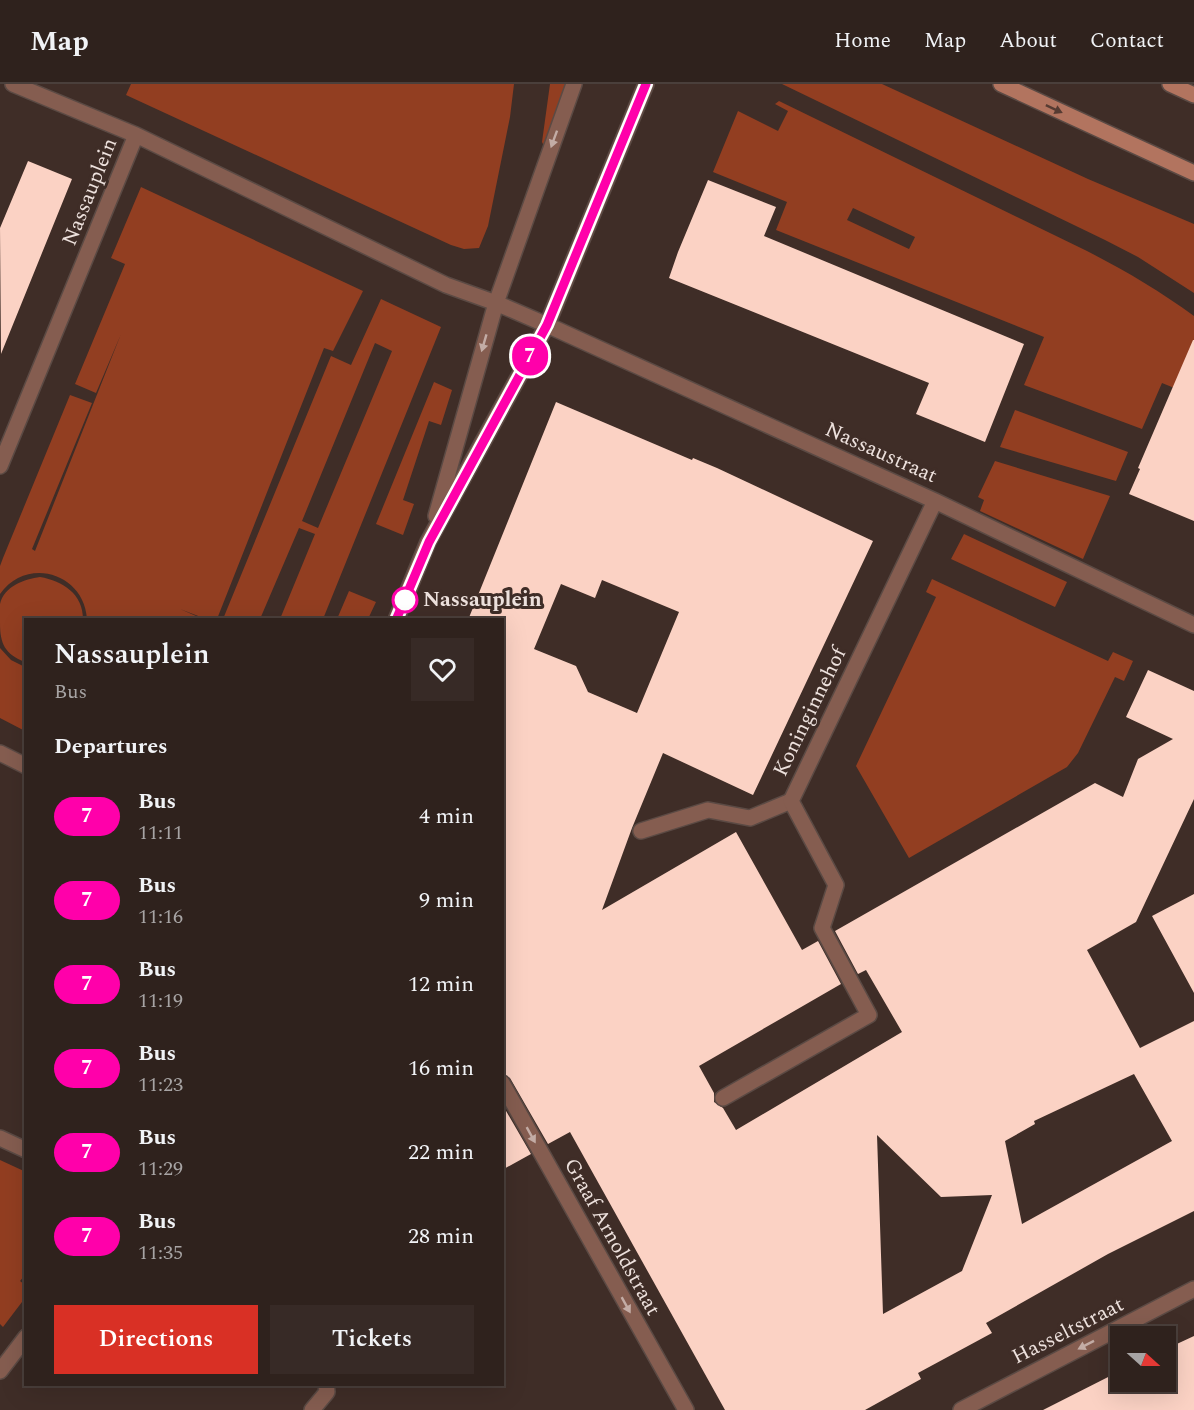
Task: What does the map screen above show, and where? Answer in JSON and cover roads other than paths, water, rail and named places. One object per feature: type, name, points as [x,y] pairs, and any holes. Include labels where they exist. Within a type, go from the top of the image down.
[{"type":"main road","points":[[1001,84],[1194,173]]},
{"type":"main road","points":[[1170,84],[1194,95]]},
{"type":"street","points":[[13,84],[136,135]]},
{"type":"street","points":[[429,542],[496,303],[574,84]]},
{"type":"street","points":[[397,618],[429,542],[547,325],[646,84]]},
{"type":"street","name":"Nassauplein","points":[[0,466],[136,135],[446,285],[547,325]]},
{"type":"street","name":"Nassaustraat","points":[[547,325],[935,501],[1194,625]]},
{"type":"street","name":"Koninginnehof","points":[[723,1098],[869,1015],[822,928],[836,885],[791,801],[935,501]]},
{"type":"street","points":[[0,753],[24,765]]},
{"type":"street","points":[[641,831],[708,810],[750,818],[791,801]]},
{"type":"street","name":"Graaf Arnoldstraat","points":[[504,1087],[686,1410]]},
{"type":"street","points":[[0,1138],[24,1149]]},
{"type":"street","name":"Hasseltstraat","points":[[961,1410],[1194,1289]]},
{"type":"street","points":[[0,1371],[24,1340]]},
{"type":"street","points":[[312,1410],[327,1392],[326,1386]]},
{"type":"place","name":"Nassauplein","points":[[405,600]]}]
